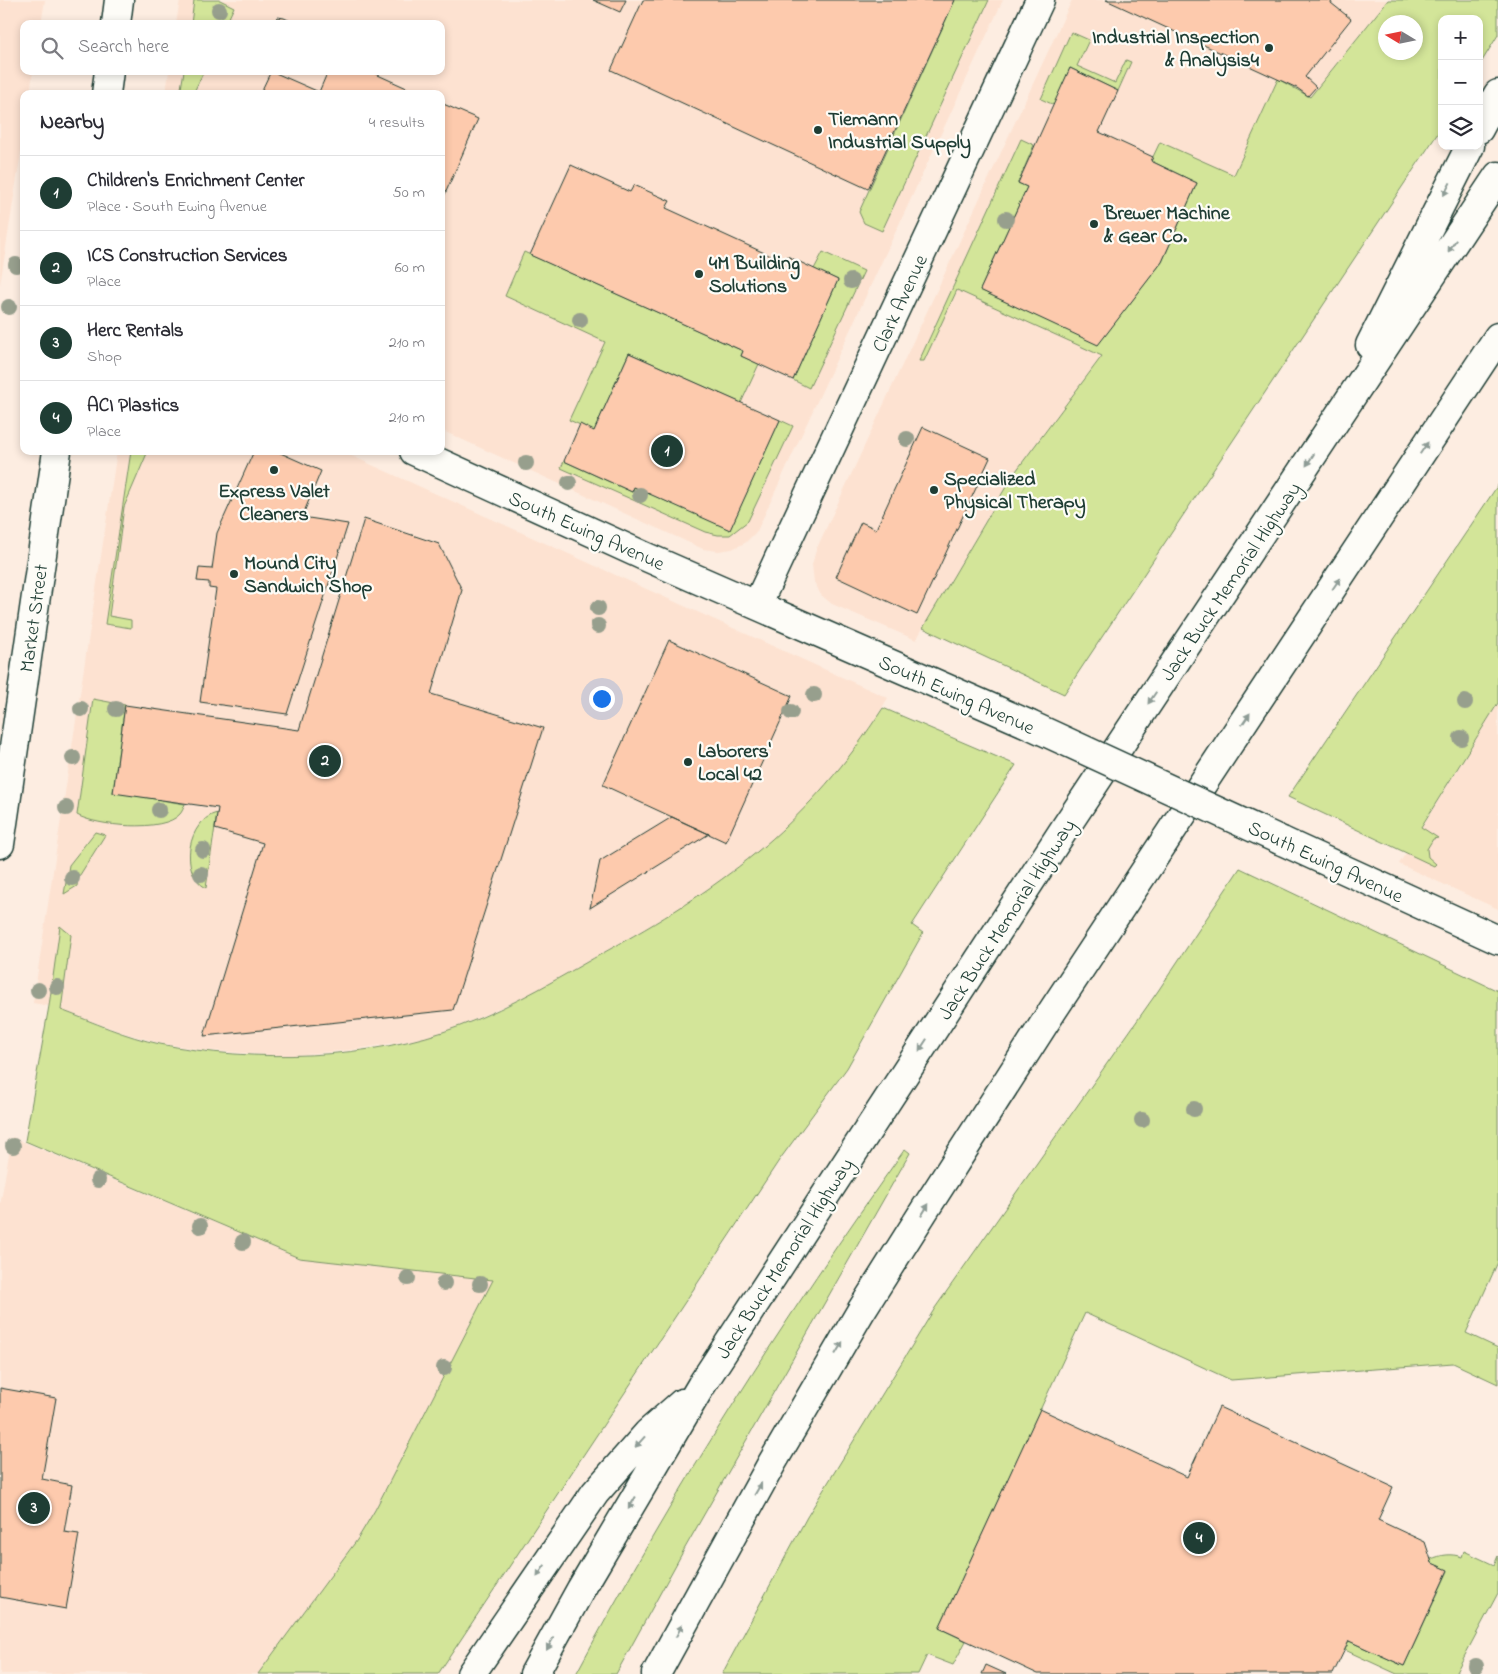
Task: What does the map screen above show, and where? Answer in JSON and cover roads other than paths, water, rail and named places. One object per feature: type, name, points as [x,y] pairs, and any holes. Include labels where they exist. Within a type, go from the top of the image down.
[{"type":"main road","points":[[116,20],[119,0]]},
{"type":"main road","name":"Clark Avenue","points":[[757,605],[1040,0]]},
{"type":"main road","points":[[107,90],[109,75]]},
{"type":"main road","points":[[1483,122],[1498,94]]},
{"type":"main road","points":[[1337,420],[1380,323],[1468,150]]},
{"type":"main road","name":"Jack Buck Memorial Highway","points":[[534,1674],[581,1589],[701,1386],[1065,828],[1498,176]]},
{"type":"main road","points":[[656,1674],[772,1463],[861,1311],[929,1203],[1058,1002],[1498,337]]},
{"type":"main road","name":"Market Street","points":[[0,844],[56,455]]},
{"type":"main road","name":"South Ewing Avenue","points":[[423,455],[1028,724],[1498,940]]},
{"type":"main road","points":[[471,1674],[595,1493],[648,1433],[701,1386]]},
{"type":"place","name":"Industrial Inspection & Analysis4","points":[[1269,48]]},
{"type":"place","name":"Tiemann Industrial Supply","points":[[818,130]]},
{"type":"place","name":"Brewer Machine & Gear Co.","points":[[1094,224]]},
{"type":"place","name":"4M Building Solutions","points":[[699,274]]},
{"type":"place","name":"Children's Enrichment Center","points":[[667,451]]},
{"type":"place","name":"Express Valet Cleaners","points":[[274,470]]},
{"type":"place","name":"Specialized Physical Therapy","points":[[934,490]]},
{"type":"place","name":"Mound City Sandwich Shop","points":[[234,574]]},
{"type":"place","name":"ICS Construction Services","points":[[325,761]]},
{"type":"place","name":"Laborers' Local 42","points":[[688,762]]},
{"type":"place","name":"Herc Rentals","points":[[34,1508]]},
{"type":"place","name":"ACI Plastics","points":[[1199,1538]]}]
